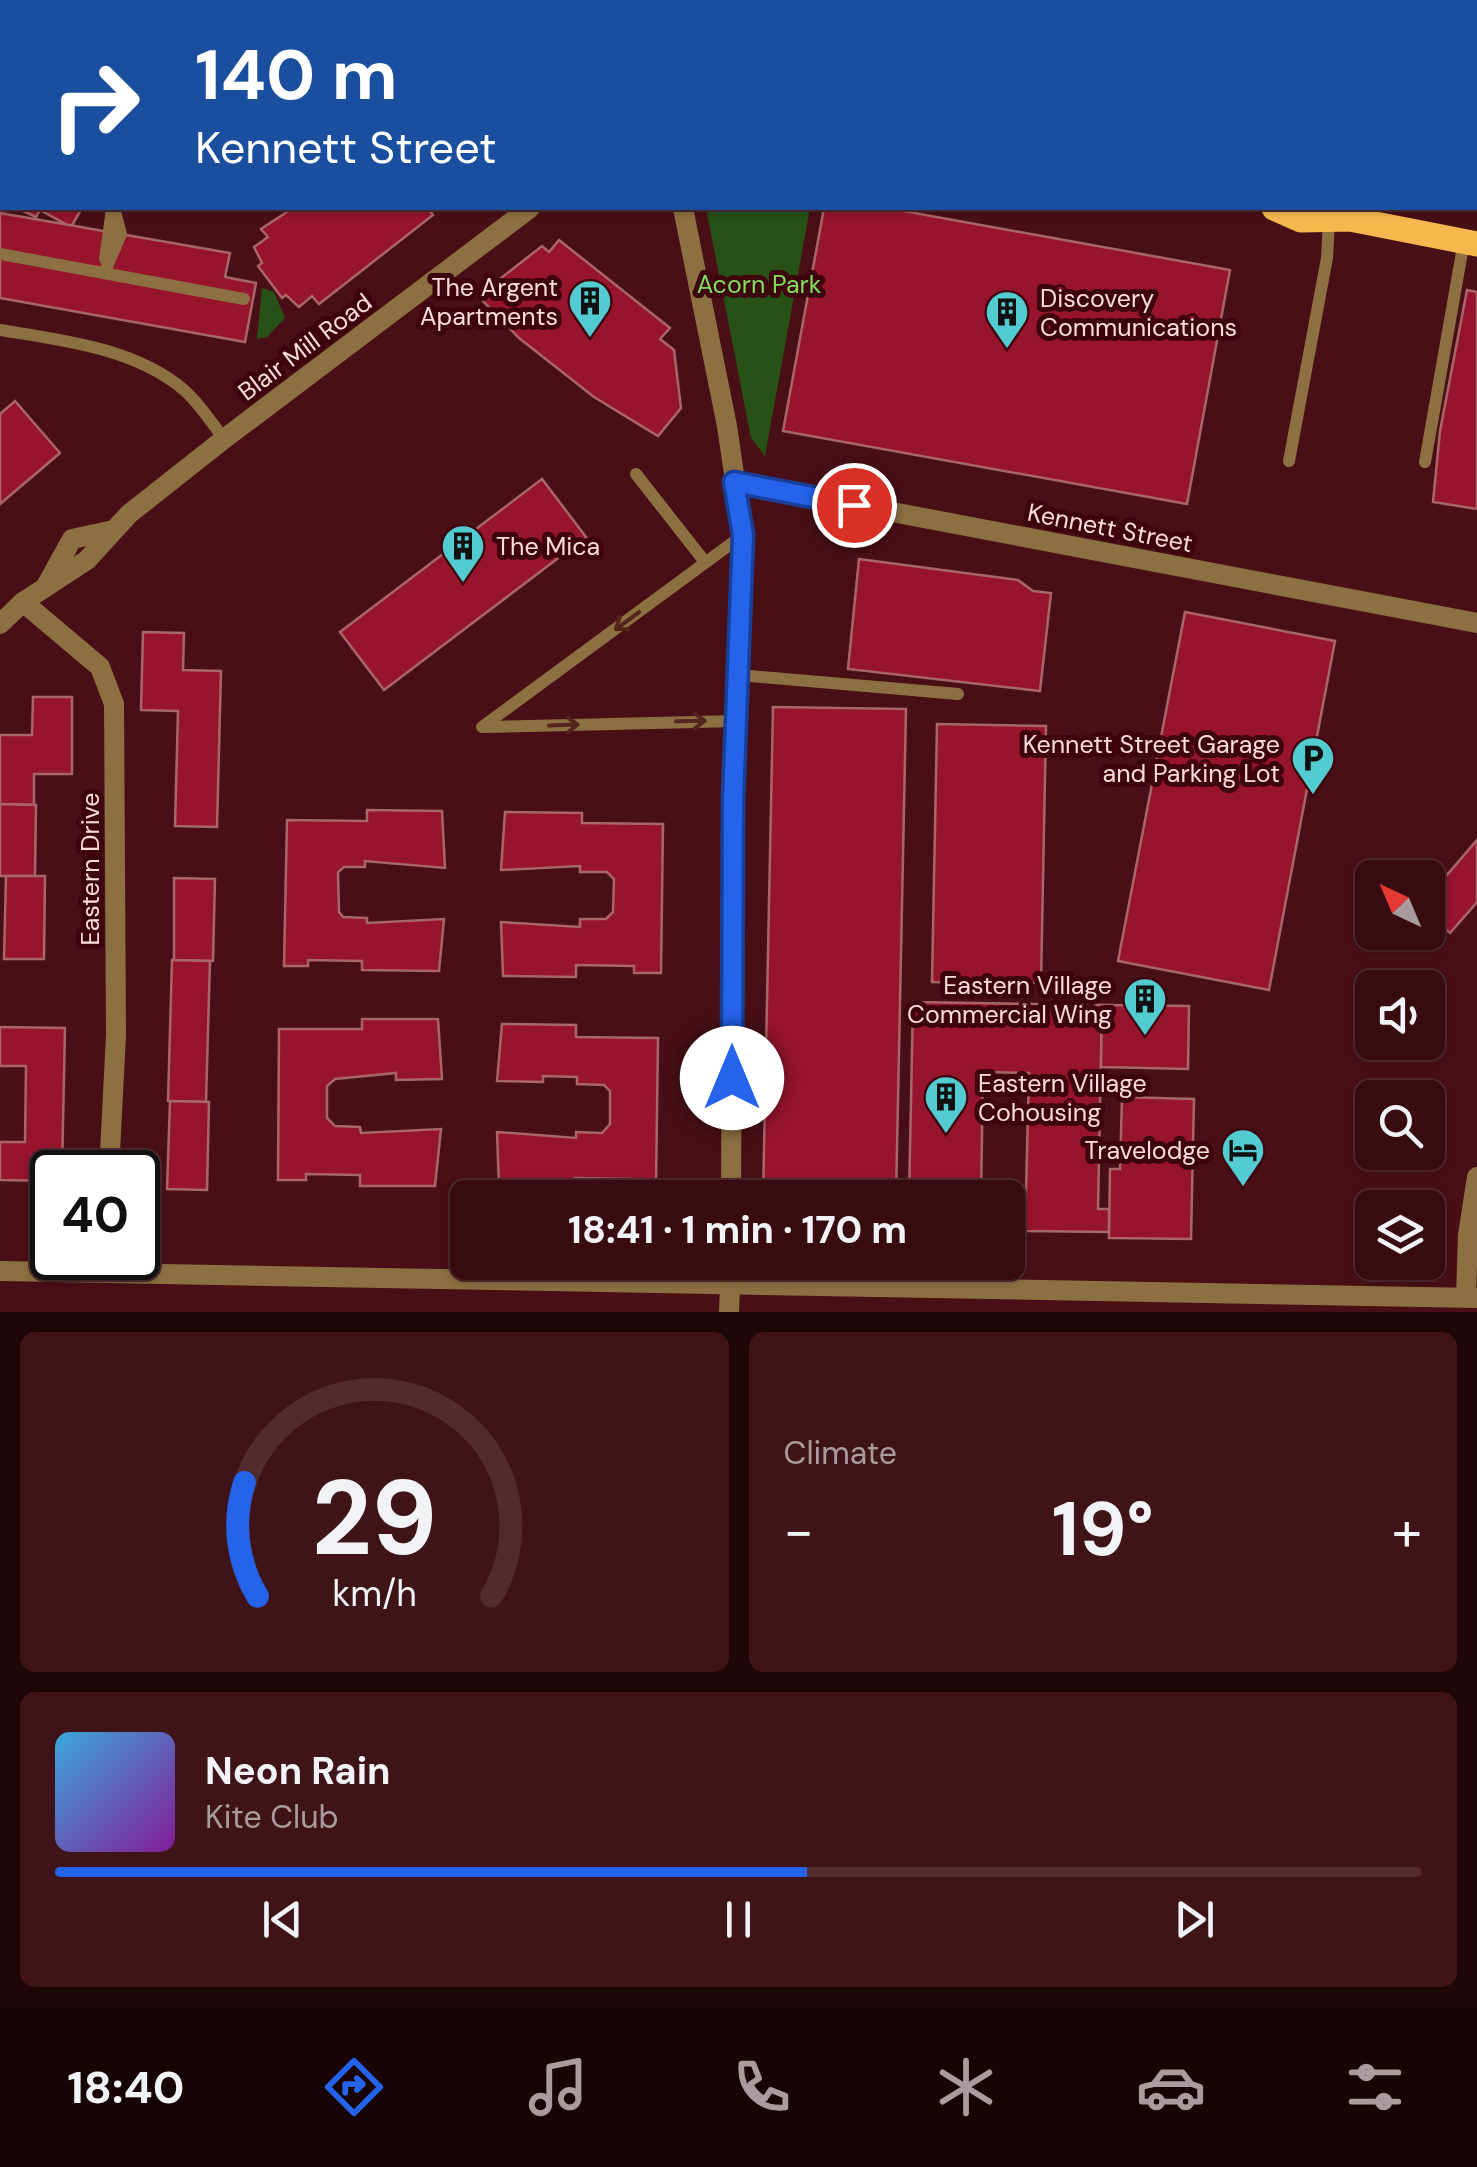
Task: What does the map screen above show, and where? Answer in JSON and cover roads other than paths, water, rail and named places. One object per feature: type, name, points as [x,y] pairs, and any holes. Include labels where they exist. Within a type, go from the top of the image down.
[{"type":"main road","points":[[1278,210],[1301,220],[1337,216],[1470,242]]},
{"type":"street","name":"Blair Mill Road","points":[[0,624],[45,588],[72,539],[114,530],[224,439],[527,210]]},
{"type":"street","points":[[683,210],[743,535],[736,720],[731,1180]]},
{"type":"street","name":"Kennett Street","points":[[734,482],[1477,623]]},
{"type":"street","name":"Eastern Drive","points":[[23,602],[100,667],[114,704],[116,1035],[111,1150]]},
{"type":"street","points":[[929,1280],[1472,1302],[1468,1235],[1477,1177]]},
{"type":"street","points":[[160,1266],[450,1269]]},
{"type":"street","points":[[0,1271],[30,1269]]},
{"type":"street","points":[[729,1312],[731,1280]]},
{"type":"lane","points":[[105,271],[113,210]]},
{"type":"lane","points":[[1289,461],[1337,216]]},
{"type":"lane","points":[[1426,462],[1470,242]]},
{"type":"lane","points":[[0,254],[244,298]]},
{"type":"lane","points":[[0,344],[7,331],[81,344],[158,373],[188,393],[224,439]]},
{"type":"lane","points":[[636,474],[704,562]]},
{"type":"lane","points":[[736,720],[482,727],[743,535]]},
{"type":"lane","points":[[738,676],[958,694]]},
{"type":"place","name":"The Argent Apartments","points":[[590,339]]},
{"type":"place","name":"Discovery Communications","points":[[1007,350]]},
{"type":"place","name":"The Mica","points":[[463,584]]},
{"type":"place","name":"Kennett Street Garage and Parking Lot","points":[[1313,796]]},
{"type":"place","name":"Eastern Village Commercial Wing","points":[[1145,1037]]},
{"type":"place","name":"Eastern Village Cohousing","points":[[946,1135]]},
{"type":"place","name":"Travelodge","points":[[1243,1188]]},
{"type":"park label","name":"Acorn Park","points":[[759,284]]}]
